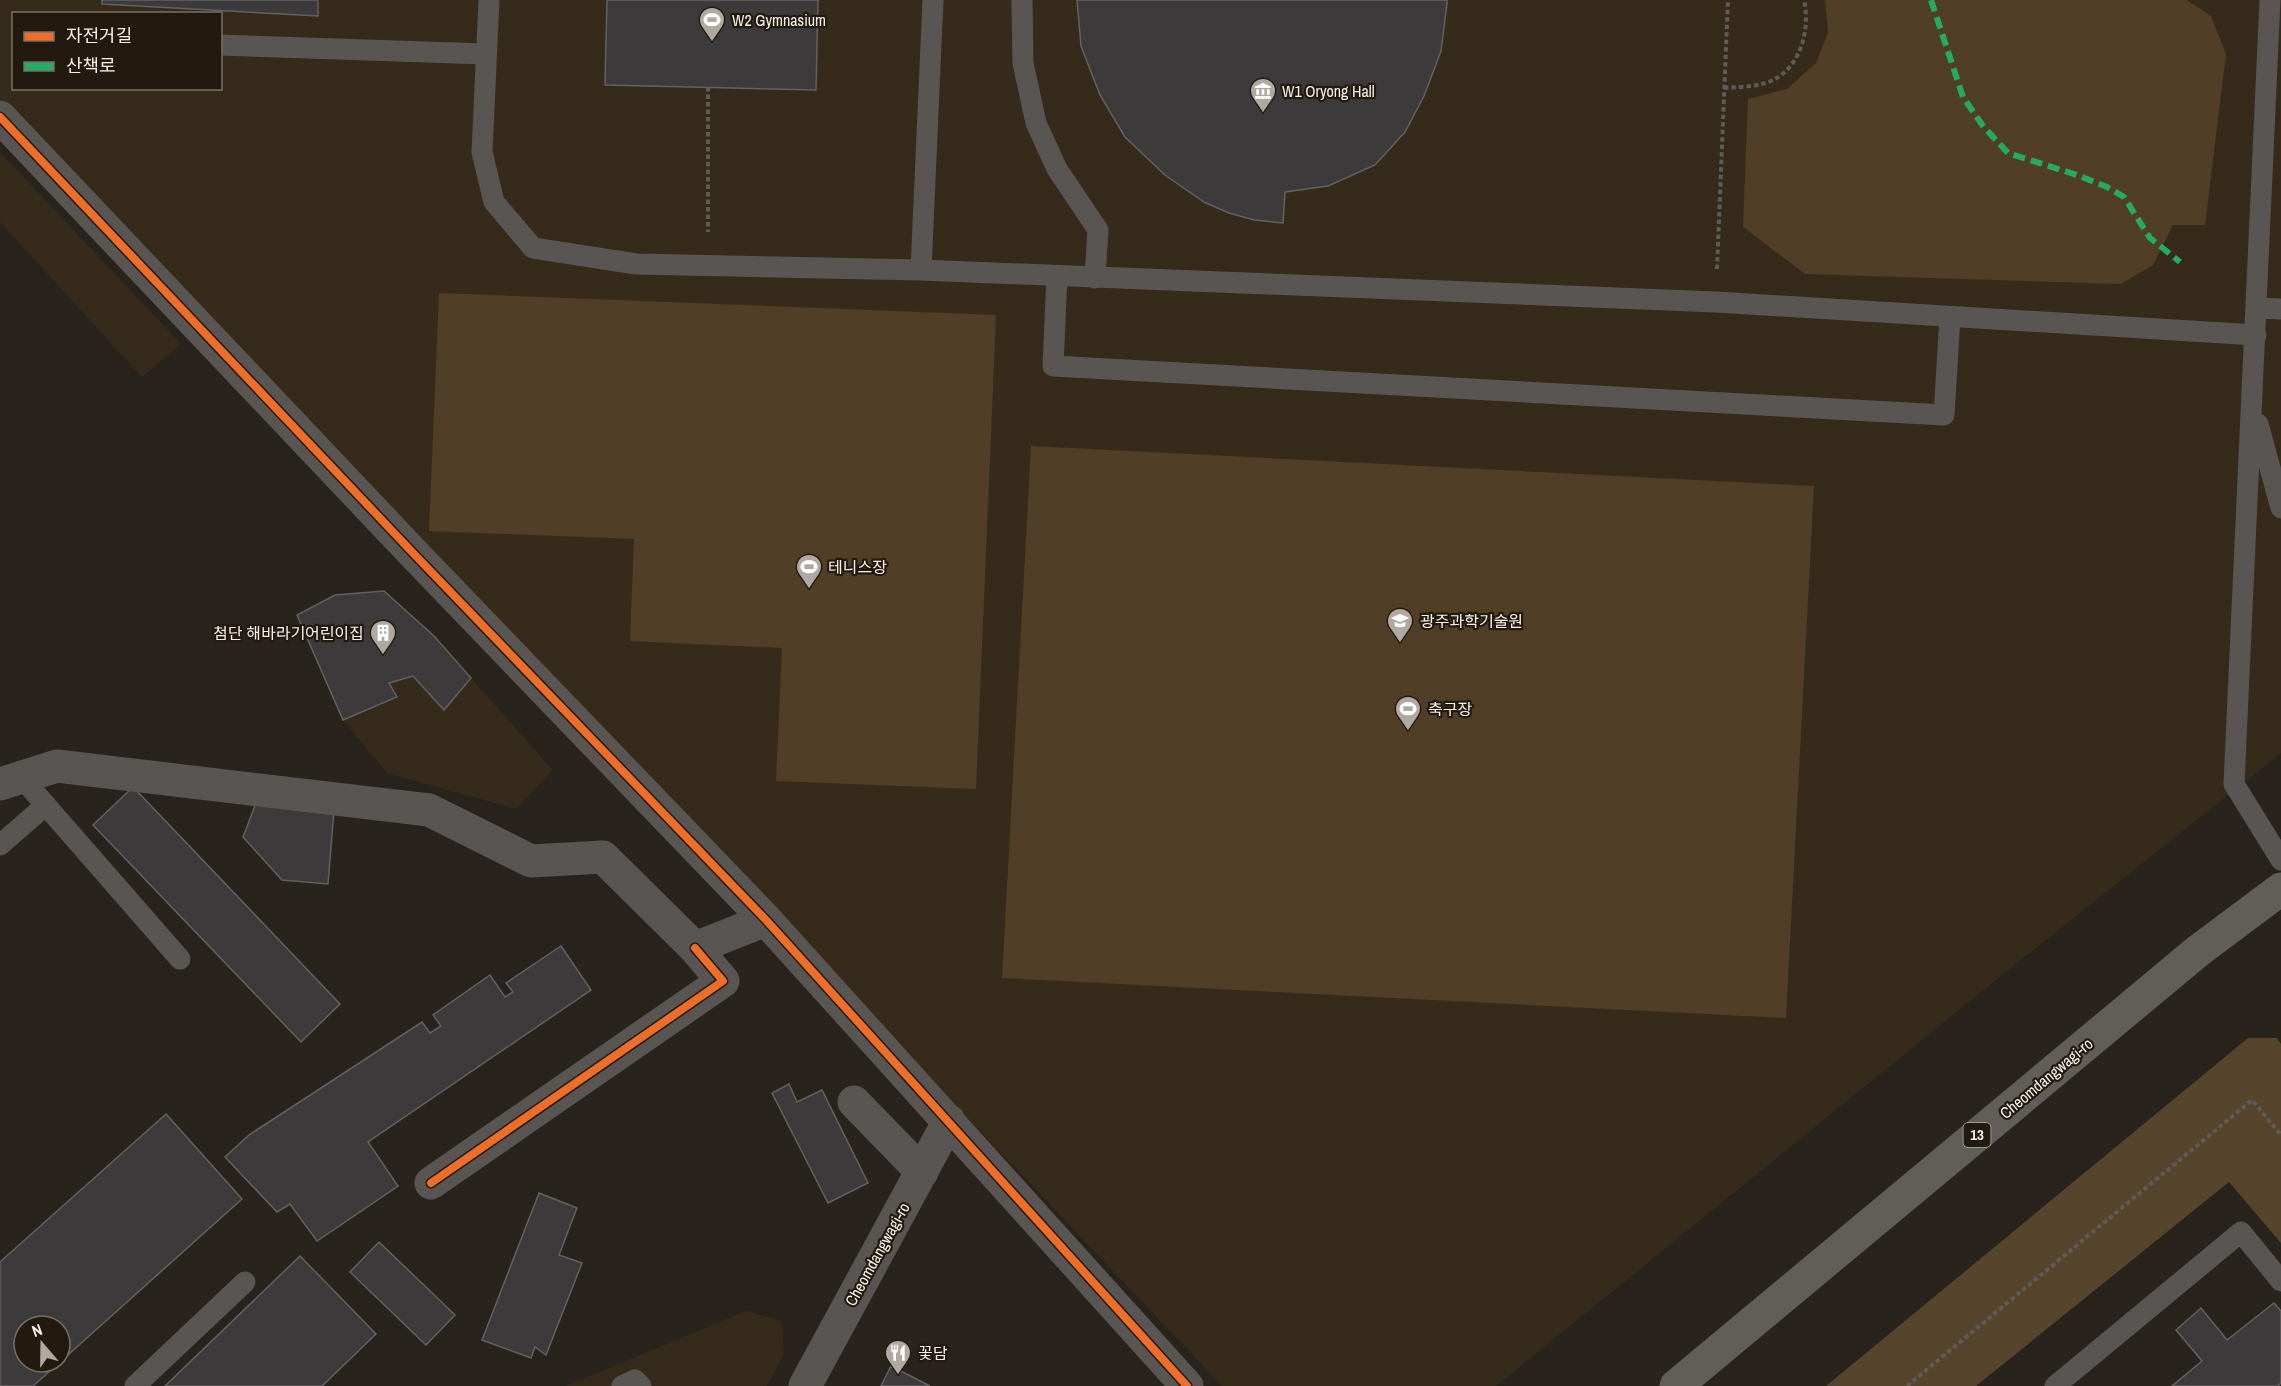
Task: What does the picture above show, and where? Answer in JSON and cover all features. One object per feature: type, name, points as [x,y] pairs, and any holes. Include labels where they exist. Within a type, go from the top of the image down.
[{"type":"main road","name":"Cheomdangwagi-ro","points":[[1676,1386],[2198,951],[2281,890]]},
{"type":"street","points":[[0,117],[414,554],[766,920],[1186,1386]]},
{"type":"street","points":[[11,781],[57,766],[429,810],[531,861],[603,857],[695,948],[723,981],[431,1183]]},
{"type":"street","points":[[695,948],[766,920]]},
{"type":"street","points":[[854,1102],[922,1172]]},
{"type":"street","name":"Cheomdangwagi-ro","points":[[805,1386],[949,1121]]},
{"type":"lane","points":[[489,0],[482,152],[494,202],[533,248],[636,264],[921,270],[1716,302],[2256,335]]},
{"type":"lane","points":[[921,270],[933,0]]},
{"type":"lane","points":[[1022,0],[1023,63],[1036,123],[1057,169],[1098,230],[1095,278]]},
{"type":"lane","points":[[2270,0],[2234,784],[2281,860]]},
{"type":"lane","points":[[222,45],[486,54]]},
{"type":"lane","points":[[1057,276],[1053,366],[1944,415],[1950,317]]},
{"type":"lane","points":[[2257,308],[2281,309]]},
{"type":"lane","points":[[2253,406],[2281,508]]},
{"type":"lane","points":[[11,781],[46,805],[180,959]]},
{"type":"lane","points":[[0,845],[46,805]]},
{"type":"lane","points":[[2055,1386],[2241,1232],[2281,1281]]},
{"type":"lane","points":[[135,1386],[245,1282]]},
{"type":"lane","points":[[622,1386],[634,1380],[641,1386]]},
{"type":"path","points":[[1717,277],[1728,0]]},
{"type":"path","points":[[1724,88],[1750,87],[1775,79],[1792,65],[1804,41],[1804,0]]},
{"type":"path","points":[[708,87],[708,232]]},
{"type":"path","points":[[1907,1386],[2252,1100],[2281,1135]]},
{"type":"shaded area","name":"광주과학기술원","points":[[0,0],[2281,0],[2281,753],[2002,975],[1496,1386],[1222,1386],[0,98]]},
{"type":"shaded area","points":[[1825,0],[2187,0],[2211,16],[2226,54],[2205,225],[2173,225],[2153,265],[2121,284],[1805,274],[1743,227],[1748,99],[1787,89],[1816,63],[1828,33]]},
{"type":"shaded area","points":[[0,152],[181,344],[142,377],[0,222]]},
{"type":"shaded area","name":"테니스장","points":[[439,293],[996,315],[976,789],[776,781],[782,648],[630,641],[634,539],[429,531]]},
{"type":"shaded area","name":"축구장","points":[[1031,446],[1814,486],[1786,1018],[1002,978]]},
{"type":"shaded area","points":[[413,676],[444,710],[471,678],[553,770],[516,809],[387,773],[343,720],[397,697],[389,683]]},
{"type":"shaded area","points":[[2248,1038],[2277,1038],[2281,1044],[2281,1243],[2229,1182],[1976,1386],[1826,1386]]},
{"type":"shaded area","points":[[746,1311],[782,1321],[784,1354],[767,1386],[566,1386]]},
{"type":"building","points":[[102,0],[318,0],[318,16],[102,4]]},
{"type":"building","name":"W2 Gymnasium","points":[[607,0],[818,0],[816,90],[605,85]]},
{"type":"building","name":"W1 Oryong Hall","points":[[1077,0],[1447,0],[1447,3],[1441,51],[1424,96],[1405,132],[1375,165],[1328,186],[1285,192],[1283,223],[1254,220],[1229,213],[1204,202],[1165,175],[1125,137],[1100,95],[1081,46]]},
{"type":"building","name":"첨단 해바라기어린이집","points":[[384,591],[434,636],[471,678],[444,710],[413,676],[389,683],[397,697],[343,720],[297,615],[335,595]]},
{"type":"building","points":[[133,787],[340,1004],[301,1042],[93,825]]},
{"type":"building","points":[[256,803],[334,810],[328,884],[282,880],[243,837]]},
{"type":"building","points":[[561,946],[591,990],[368,1142],[398,1186],[317,1241],[290,1204],[277,1212],[225,1157],[249,1135],[422,1022],[430,1033],[441,1026],[433,1015],[490,975],[505,997],[513,992],[506,983]]},
{"type":"building","points":[[789,1084],[797,1102],[822,1090],[868,1183],[828,1203],[772,1093]]},
{"type":"building","points":[[166,1114],[242,1199],[72,1351],[72,1314],[12,1314],[12,1374],[46,1374],[33,1386],[0,1386],[0,1262]]},
{"type":"building","points":[[539,1193],[577,1208],[559,1255],[582,1263],[546,1355],[535,1347],[531,1358],[482,1340]]},
{"type":"building","points":[[379,1242],[455,1315],[426,1345],[350,1272]]},
{"type":"building","points":[[300,1256],[376,1334],[322,1386],[165,1386]]},
{"type":"building","points":[[2274,1303],[2281,1311],[2281,1383],[2278,1386],[2172,1386],[2202,1361],[2176,1330],[2201,1308],[2227,1340]]},
{"type":"building","name":"꽃담","points":[[891,1366],[930,1386],[881,1386]]},
{"type":"marked path","points":[[1931,0],[1963,97],[1983,126],[2008,153],[2077,175],[2107,187],[2124,197],[2150,238],[2180,262]]},
{"type":"cycle path","points":[[0,117],[414,554],[766,920],[1187,1386]]},
{"type":"cycle path","points":[[431,1183],[723,981],[695,948]]},
{"type":"place","name":"W2 Gymnasium","points":[[712,43]]},
{"type":"place","name":"W1 Oryong Hall","points":[[1263,114]]},
{"type":"place","name":"테니스장","points":[[809,590]]},
{"type":"place","name":"광주과학기술원","points":[[1400,644]]},
{"type":"place","name":"첨단 해바라기어린이집","points":[[383,656]]},
{"type":"place","name":"축구장","points":[[1408,732]]},
{"type":"place","name":"꽃담","points":[[898,1376]]}]
